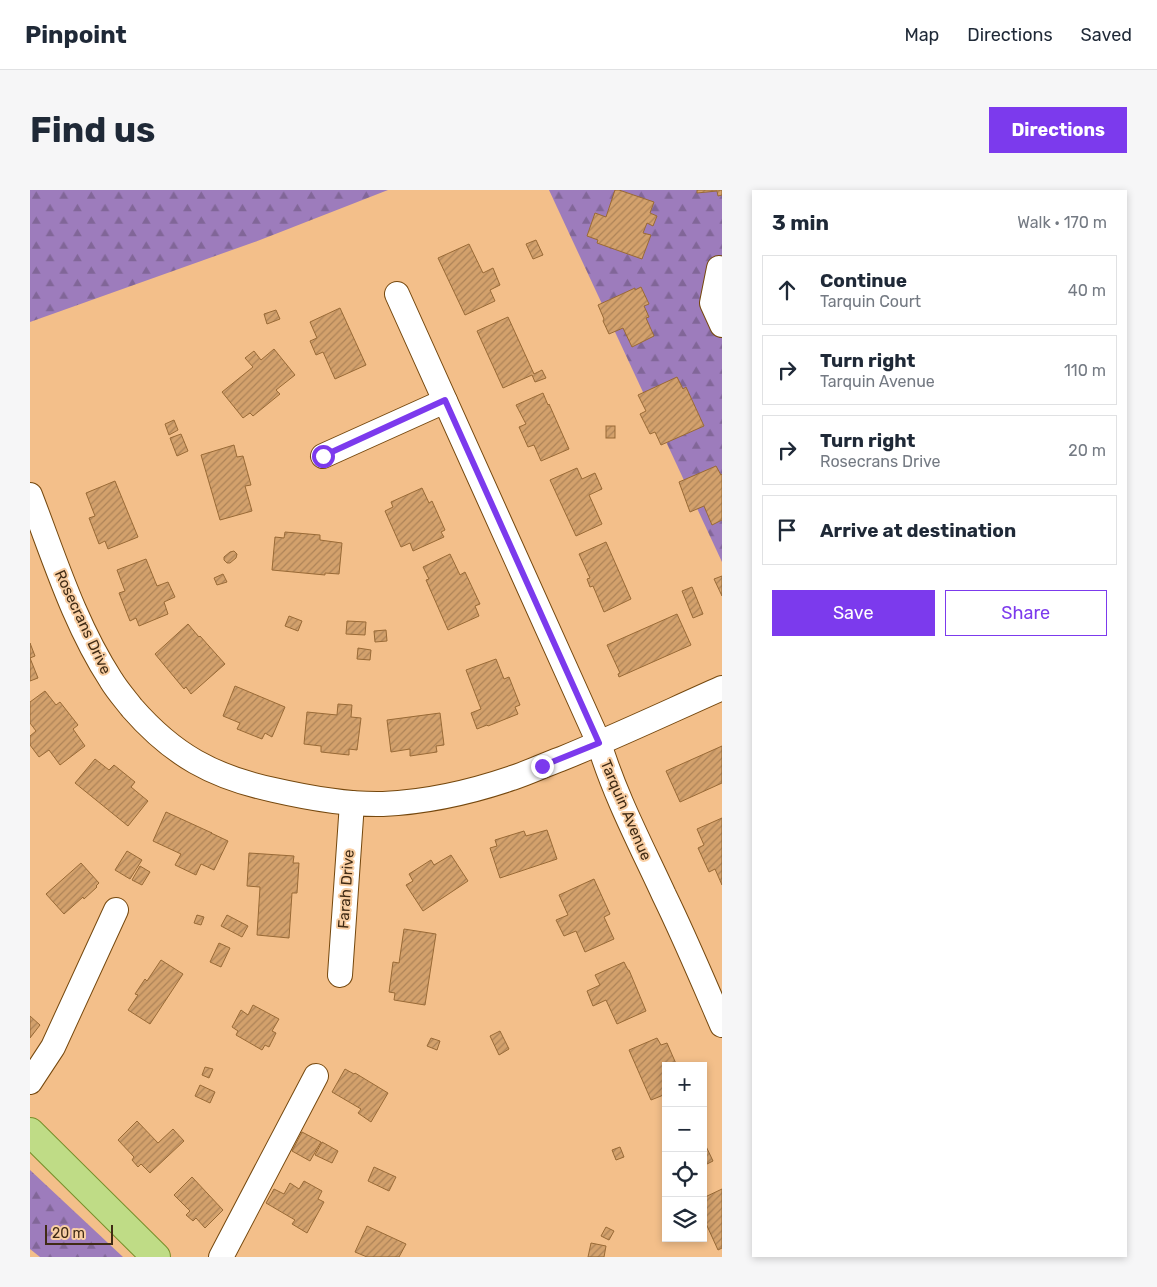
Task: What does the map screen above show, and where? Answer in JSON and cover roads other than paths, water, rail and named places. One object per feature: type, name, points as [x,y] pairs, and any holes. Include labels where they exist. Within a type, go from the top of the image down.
[{"type":"main road","points":[[30,1132],[156,1257]]},
{"type":"street","points":[[719,268],[712,303],[722,325]]},
{"type":"street","name":"Tarquin Avenue","points":[[396,294],[599,743],[605,764],[630,823],[667,900],[722,1025]]},
{"type":"street","points":[[323,456],[445,400]]},
{"type":"street","name":"Rosecrans Drive","points":[[30,495],[65,588],[92,646],[111,681],[144,722],[170,745],[206,768],[253,786],[352,803],[382,804],[463,792],[513,778],[599,743],[722,688]]},
{"type":"street","name":"Farah Drive","points":[[340,975],[352,803]]},
{"type":"street","points":[[30,1082],[53,1047],[116,910]]},
{"type":"street","points":[[221,1257],[316,1076]]}]
